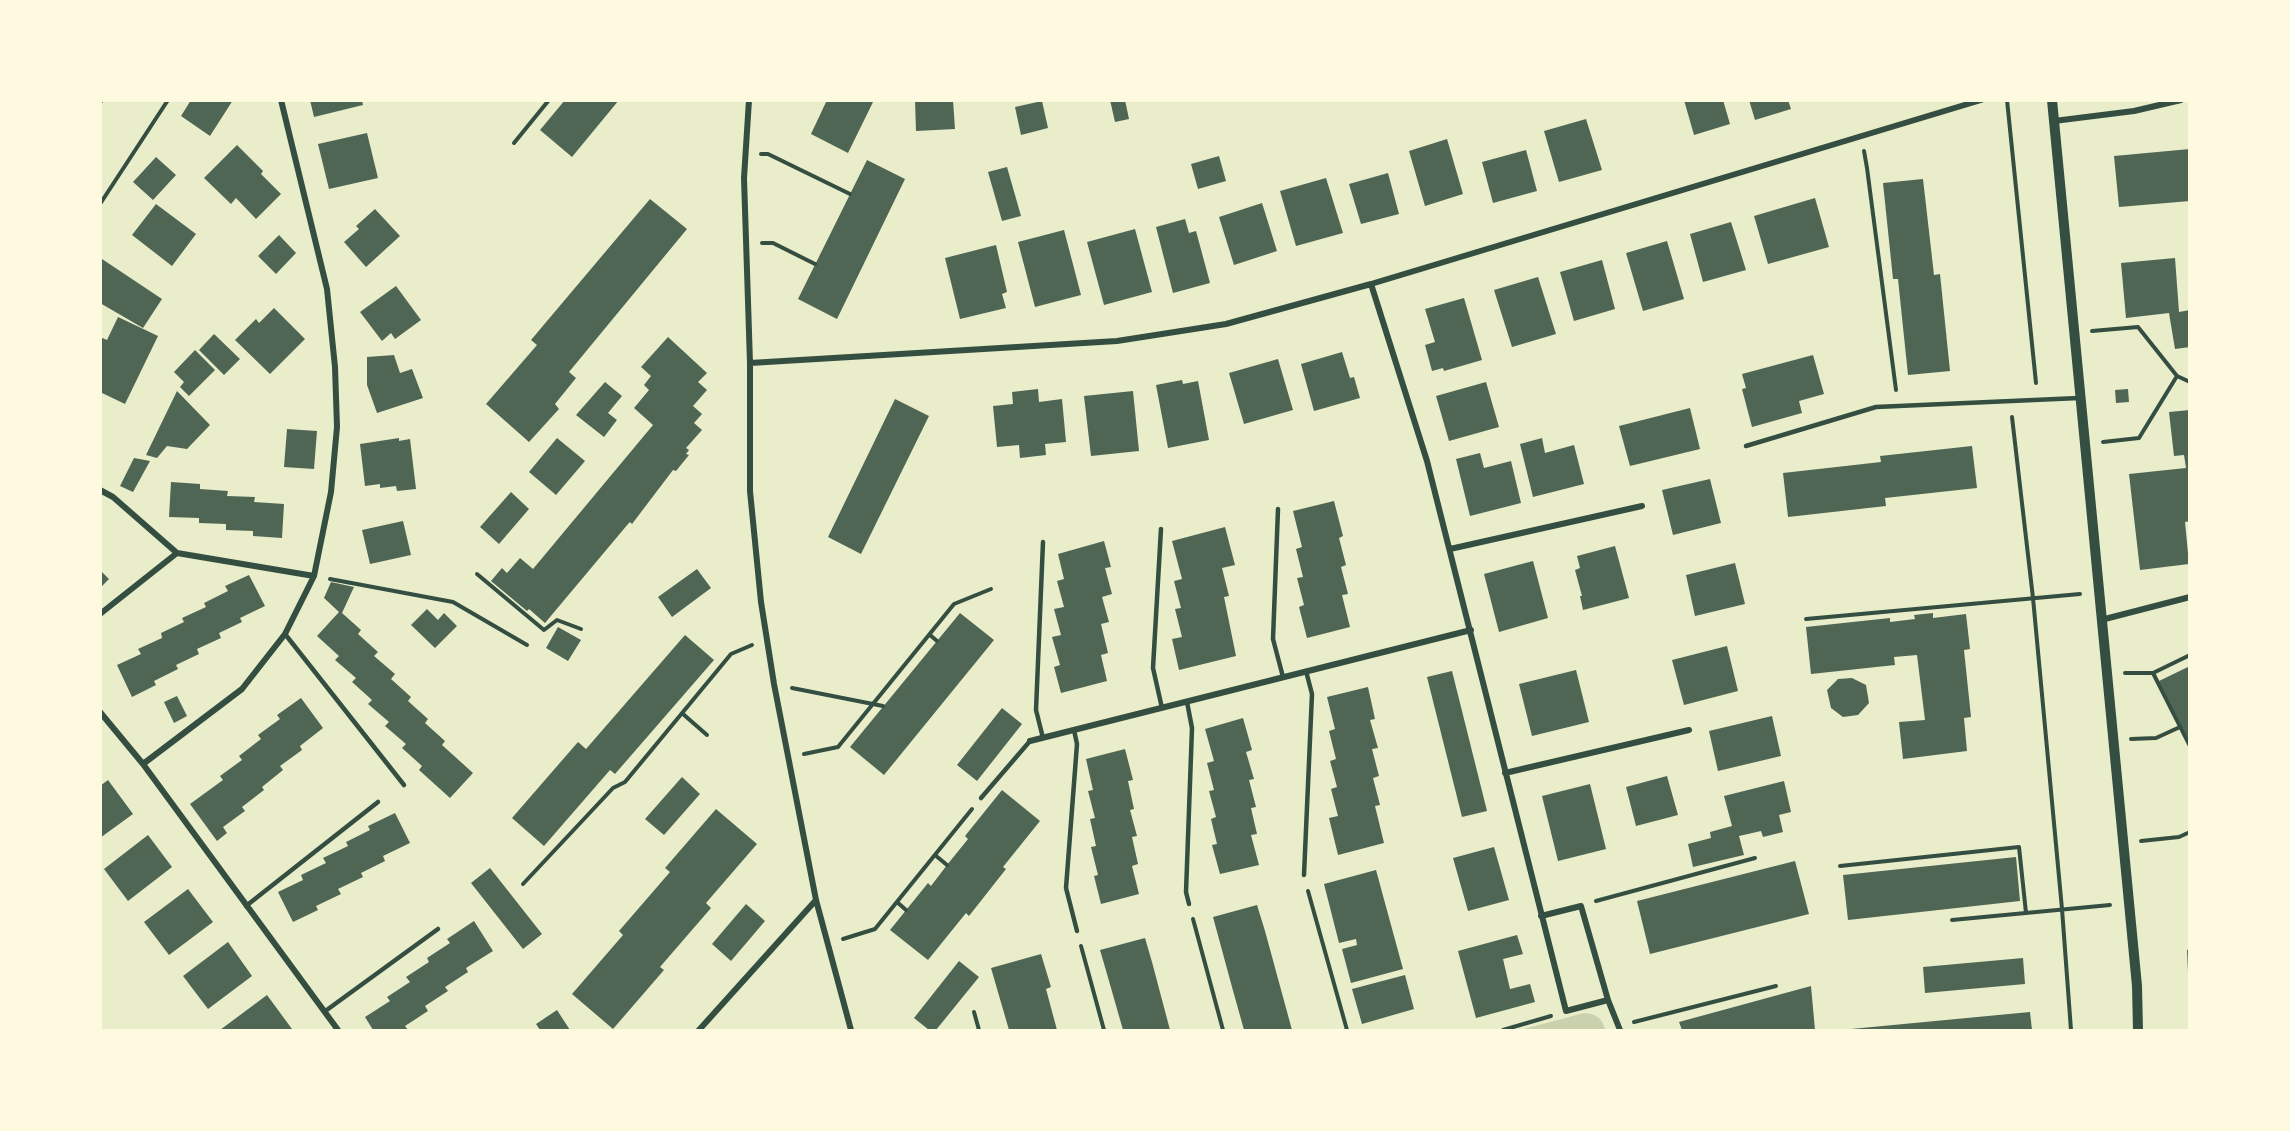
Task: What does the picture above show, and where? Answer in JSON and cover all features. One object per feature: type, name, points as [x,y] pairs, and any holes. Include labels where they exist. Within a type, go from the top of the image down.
[{"type":"street","points":[[143,764],[242,689],[285,634],[314,576],[331,492],[337,427],[335,367],[327,289],[281,100]]},
{"type":"street","points":[[748,100],[744,178],[750,363],[750,491],[766,638],[816,900],[851,1030]]},
{"type":"street","points":[[750,363],[1117,341],[1226,324],[1371,284],[1981,100]]},
{"type":"street","points":[[2052,100],[2137,986],[2138,1030]]},
{"type":"street","points":[[2054,121],[2134,111],[2181,100]]},
{"type":"street","points":[[1371,284],[1427,460],[1566,1011],[1608,1000]]},
{"type":"street","points":[[100,490],[113,497],[177,554],[314,576]]},
{"type":"street","points":[[1450,549],[1642,506]]},
{"type":"street","points":[[100,614],[177,554]]},
{"type":"street","points":[[2101,620],[2190,597]]},
{"type":"street","points":[[1030,741],[1471,630]]},
{"type":"street","points":[[100,712],[143,764],[338,1030]]},
{"type":"street","points":[[1505,773],[1689,730]]},
{"type":"street","points":[[699,1030],[816,900]]},
{"type":"street","points":[[1541,916],[1581,906],[1608,1000],[1620,1028]]},
{"type":"lane","points":[[1746,446],[1876,407],[2079,399]]},
{"type":"lane","points":[[1278,509],[1273,639],[1283,677]]},
{"type":"lane","points":[[1161,529],[1153,668],[1162,708]]},
{"type":"lane","points":[[1043,542],[1036,710],[1043,738]]},
{"type":"lane","points":[[285,634],[404,785]]},
{"type":"lane","points":[[1304,875],[1312,694],[1306,671]]},
{"type":"lane","points":[[1186,702],[1192,728],[1186,892],[1190,904]]},
{"type":"lane","points":[[1074,730],[1077,744],[1066,888],[1077,931]]},
{"type":"lane","points":[[981,798],[1030,741]]},
{"type":"lane","points":[[246,906],[378,802]]},
{"type":"lane","points":[[324,1012],[438,928]]},
{"type":"path","points":[[100,204],[168,100]]},
{"type":"path","points":[[514,143],[549,100]]},
{"type":"path","points":[[2007,100],[2038,399]]},
{"type":"path","points":[[1860,136],[1868,168],[1898,406]]},
{"type":"path","points":[[746,152],[768,154],[850,194]]},
{"type":"path","points":[[746,244],[773,243],[815,264]]},
{"type":"path","points":[[2074,333],[2138,327],[2177,376],[2190,382]]},
{"type":"path","points":[[2084,444],[2139,438],[2177,376]]},
{"type":"path","points":[[2010,401],[2033,598],[2071,1030]]},
{"type":"path","points":[[477,574],[544,630],[557,620],[581,629]]},
{"type":"path","points":[[314,576],[453,602],[527,645]]},
{"type":"path","points":[[789,757],[838,747],[954,604],[991,589]]},
{"type":"path","points":[[1806,619],[2099,592]]},
{"type":"path","points":[[930,635],[938,641]]},
{"type":"path","points":[[523,884],[613,788],[625,782],[731,654],[766,638]]},
{"type":"path","points":[[2106,674],[2153,673],[2190,655]]},
{"type":"path","points":[[2153,673],[2190,746]]},
{"type":"path","points":[[774,684],[882,706]]},
{"type":"path","points":[[682,714],[707,735]]},
{"type":"path","points":[[2113,740],[2156,738],[2180,727]]},
{"type":"path","points":[[828,943],[875,929],[981,798]]},
{"type":"path","points":[[2123,843],[2180,837],[2190,832]]},
{"type":"path","points":[[1840,866],[2019,847],[2026,913]]},
{"type":"path","points":[[935,855],[947,865]]},
{"type":"path","points":[[1581,906],[1755,858]]},
{"type":"path","points":[[1304,875],[1347,1030]]},
{"type":"path","points":[[897,902],[906,910]]},
{"type":"path","points":[[1952,920],[2129,903]]},
{"type":"path","points":[[1190,904],[1223,1030]]},
{"type":"path","points":[[1077,931],[1104,1030]]},
{"type":"path","points":[[1620,1028],[1776,986]]},
{"type":"path","points":[[1503,1030],[1566,1011]]},
{"type":"path","points":[[974,1012],[980,1030]]},
{"type":"green space","points":[[1584,1013],[1598,1017],[1605,1030],[1520,1030]]},
{"type":"building","points":[[191,100],[233,100],[210,136],[181,116]]},
{"type":"building","points":[[310,100],[362,100],[363,105],[314,117]]},
{"type":"building","points":[[565,100],[619,100],[572,157],[540,130]]},
{"type":"building","points":[[827,100],[874,100],[848,153],[811,134]]},
{"type":"building","points":[[915,100],[953,100],[955,129],[916,131]]},
{"type":"building","points":[[1110,100],[1125,100],[1129,119],[1115,122]]},
{"type":"building","points":[[1684,100],[1723,100],[1730,124],[1694,135]]},
{"type":"building","points":[[1749,100],[1788,100],[1791,109],[1755,120]]},
{"type":"building","points":[[1042,101],[1048,128],[1021,135],[1015,107]]},
{"type":"building","points":[[1586,119],[1602,170],[1559,182],[1544,131]]},
{"type":"building","points":[[367,133],[378,178],[329,189],[318,144]]},
{"type":"building","points":[[1447,139],[1463,194],[1425,206],[1409,151]]},
{"type":"building","points":[[237,145],[263,171],[261,174],[281,194],[256,219],[236,198],[231,204],[204,178]]},
{"type":"building","points":[[2190,149],[2190,201],[2119,207],[2114,156]]},
{"type":"building","points":[[1526,150],[1537,191],[1493,203],[1482,162]]},
{"type":"building","points":[[1219,156],[1226,181],[1198,189],[1191,164]]},
{"type":"building","points":[[156,157],[176,175],[153,200],[133,182]]},
{"type":"building","points":[[867,160],[905,179],[837,319],[798,299]]},
{"type":"building","points":[[1007,167],[1021,216],[1002,221],[988,172]]},
{"type":"building","points":[[1388,173],[1399,214],[1361,224],[1349,184]]},
{"type":"building","points":[[1326,178],[1343,233],[1296,246],[1280,191]]},
{"type":"building","points":[[1923,179],[1934,275],[1940,274],[1950,371],[1908,375],[1898,279],[1893,279],[1883,183]]},
{"type":"building","points":[[1815,198],[1829,247],[1768,264],[1754,216]]},
{"type":"building","points":[[650,199],[687,229],[569,372],[576,378],[555,404],[559,409],[529,442],[486,404],[537,345],[531,340]]},
{"type":"building","points":[[1262,203],[1277,251],[1234,265],[1219,217]]},
{"type":"building","points":[[156,204],[196,234],[172,266],[132,235]]},
{"type":"building","points":[[375,209],[400,236],[366,267],[344,242],[359,229],[356,226]]},
{"type":"building","points":[[1185,219],[1189,233],[1196,231],[1210,283],[1173,293],[1156,227]]},
{"type":"building","points":[[1731,222],[1746,270],[1703,282],[1690,234]]},
{"type":"building","points":[[1135,229],[1152,292],[1104,305],[1087,242]]},
{"type":"building","points":[[1064,230],[1081,295],[1035,307],[1018,242]]},
{"type":"building","points":[[279,235],[296,253],[276,274],[258,256]]},
{"type":"building","points":[[1667,241],[1684,299],[1643,311],[1626,253]]},
{"type":"building","points":[[996,245],[1007,292],[1002,294],[1006,308],[960,319],[945,258]]},
{"type":"building","points":[[2175,258],[2179,312],[2190,310],[2190,347],[2175,349],[2169,313],[2126,318],[2121,263]]},
{"type":"building","points":[[102,259],[162,299],[143,328],[100,303]]},
{"type":"building","points":[[1602,260],[1615,309],[1574,321],[1560,272]]},
{"type":"building","points":[[1538,277],[1556,334],[1512,347],[1494,290]]},
{"type":"building","points":[[396,286],[421,320],[395,339],[391,333],[382,341],[360,312]]},
{"type":"building","points":[[1464,298],[1482,360],[1444,371],[1443,368],[1432,371],[1425,345],[1435,342],[1425,309]]},
{"type":"building","points":[[274,308],[305,339],[270,374],[235,340],[256,319],[259,323]]},
{"type":"building","points":[[118,317],[158,336],[125,404],[100,392],[100,337],[107,340]]},
{"type":"building","points":[[214,334],[240,359],[224,375],[199,350]]},
{"type":"building","points":[[668,337],[707,373],[698,382],[707,390],[693,406],[702,414],[694,423],[702,430],[686,448],[689,450],[686,454],[689,455],[676,471],[673,470],[632,524],[630,522],[628,524],[545,623],[491,581],[502,568],[507,573],[520,558],[533,569],[653,425],[634,408],[649,390],[644,385],[651,376],[641,367]]},
{"type":"building","points":[[195,350],[215,370],[189,396],[180,387],[184,382],[174,372]]},
{"type":"building","points":[[1342,352],[1350,378],[1354,377],[1360,398],[1314,411],[1301,364]]},
{"type":"building","points":[[394,355],[400,373],[412,369],[423,398],[377,413],[367,385],[367,357]]},
{"type":"building","points":[[1813,355],[1824,394],[1799,401],[1802,413],[1752,427],[1742,389],[1746,388],[1742,374]]},
{"type":"building","points":[[1278,359],[1293,410],[1244,424],[1229,373]]},
{"type":"building","points":[[1182,380],[1183,384],[1198,381],[1209,440],[1168,448],[1156,385]]},
{"type":"building","points":[[605,382],[622,396],[608,413],[617,420],[604,437],[576,415]]},
{"type":"building","points":[[1486,382],[1499,427],[1449,441],[1436,396]]},
{"type":"building","points":[[1038,389],[1039,402],[1062,399],[1066,442],[1045,444],[1046,455],[1020,458],[1019,445],[997,447],[993,406],[1013,404],[1012,392]]},
{"type":"building","points":[[2128,389],[2129,402],[2116,403],[2115,390]]},
{"type":"building","points":[[177,391],[210,425],[187,449],[167,446],[157,458],[146,455]]},
{"type":"building","points":[[1133,391],[1139,451],[1091,456],[1084,396]]},
{"type":"building","points":[[895,399],[929,416],[861,554],[828,537]]},
{"type":"building","points":[[1690,408],[1700,449],[1630,466],[1619,426]]},
{"type":"building","points":[[2190,410],[2190,521],[2185,522],[2189,564],[2140,570],[2129,474],[2186,468],[2184,455],[2174,456],[2169,412]]},
{"type":"building","points":[[287,429],[317,431],[314,469],[284,467]]},
{"type":"building","points":[[399,438],[399,441],[410,439],[416,489],[397,491],[396,486],[380,488],[380,484],[365,486],[360,444]]},
{"type":"building","points":[[557,438],[585,461],[556,495],[529,472]]},
{"type":"building","points":[[1542,438],[1545,453],[1574,445],[1584,484],[1533,497],[1520,444]]},
{"type":"building","points":[[1972,446],[1977,488],[1885,498],[1886,506],[1788,517],[1783,473],[1881,462],[1880,456]]},
{"type":"building","points":[[1480,453],[1484,468],[1511,461],[1521,503],[1470,516],[1456,459]]},
{"type":"building","points":[[134,458],[150,461],[133,492],[120,486]]},
{"type":"building","points":[[1710,479],[1721,523],[1673,535],[1662,490]]},
{"type":"building","points":[[171,482],[200,484],[200,489],[228,491],[227,496],[255,497],[254,502],[284,504],[282,538],[253,536],[253,531],[226,530],[226,524],[199,523],[199,518],[169,517]]},
{"type":"building","points":[[511,492],[529,509],[499,544],[480,527]]},
{"type":"building","points":[[1334,501],[1343,536],[1339,538],[1346,565],[1341,567],[1348,594],[1342,595],[1350,627],[1307,638],[1299,607],[1304,605],[1297,578],[1303,577],[1296,549],[1302,547],[1293,511]]},
{"type":"building","points":[[403,521],[411,555],[370,564],[362,530]]},
{"type":"building","points":[[1225,527],[1235,565],[1222,568],[1229,596],[1224,597],[1236,656],[1179,670],[1172,639],[1182,637],[1175,609],[1181,608],[1174,581],[1182,579],[1172,541]]},
{"type":"building","points":[[1104,541],[1111,567],[1105,568],[1112,594],[1102,597],[1109,622],[1101,624],[1108,653],[1101,655],[1107,681],[1061,693],[1054,667],[1060,665],[1052,637],[1061,635],[1054,609],[1064,607],[1057,581],[1064,579],[1058,554]]},
{"type":"building","points":[[1615,546],[1629,598],[1583,610],[1575,570],[1580,568],[1577,556]]},
{"type":"building","points":[[1533,561],[1548,618],[1499,632],[1484,574]]},
{"type":"building","points":[[1735,563],[1745,604],[1695,616],[1686,575]]},
{"type":"building","points":[[697,569],[711,588],[672,617],[658,597]]},
{"type":"building","points":[[100,570],[109,579],[100,588]]},
{"type":"building","points":[[249,575],[265,606],[240,618],[242,622],[219,633],[221,638],[197,649],[199,654],[176,665],[178,669],[154,681],[156,685],[132,697],[117,665],[141,654],[138,649],[162,638],[161,633],[184,622],[182,618],[206,607],[204,603],[228,591],[225,586]]},
{"type":"building","points":[[331,582],[354,587],[342,613],[361,630],[358,634],[378,652],[374,656],[395,674],[391,679],[411,697],[408,701],[428,719],[425,723],[445,741],[442,745],[473,773],[450,798],[419,770],[422,766],[402,748],[406,744],[385,726],[389,722],[368,704],[372,700],[352,682],[356,678],[335,660],[339,656],[317,636],[339,612],[324,598]]},
{"type":"building","points":[[427,609],[438,620],[444,613],[457,626],[435,648],[411,625]]},
{"type":"building","points":[[960,613],[994,640],[884,775],[850,747]]},
{"type":"building","points":[[1933,613],[1933,618],[1966,614],[1970,649],[1964,650],[1971,717],[1964,718],[1967,751],[1903,759],[1899,722],[1925,720],[1917,655],[1894,657],[1895,665],[1811,674],[1806,627],[1890,618],[1890,622],[1915,619],[1914,615]]},
{"type":"building","points":[[558,627],[581,640],[568,661],[546,648]]},
{"type":"building","points":[[685,635],[714,660],[615,774],[610,770],[544,846],[512,818],[578,742],[586,749]]},
{"type":"building","points":[[1727,646],[1738,691],[1684,705],[1672,660]]},
{"type":"building","points":[[2190,666],[2190,742],[2159,681]]},
{"type":"building","points":[[1576,670],[1589,722],[1532,736],[1519,684]]},
{"type":"building","points":[[1452,671],[1487,811],[1462,817],[1427,677]]},
{"type":"building","points":[[1852,678],[1866,685],[1869,703],[1858,715],[1843,717],[1831,708],[1827,690],[1838,679]]},
{"type":"building","points":[[1368,687],[1375,719],[1370,720],[1378,748],[1372,749],[1379,776],[1373,778],[1380,805],[1375,806],[1384,843],[1338,855],[1329,818],[1338,816],[1331,789],[1337,787],[1330,761],[1336,759],[1329,731],[1335,729],[1327,697]]},
{"type":"building","points":[[177,696],[187,716],[174,723],[164,702]]},
{"type":"building","points":[[301,698],[323,728],[300,746],[302,750],[280,766],[283,770],[262,787],[264,790],[242,807],[245,811],[223,827],[227,833],[217,841],[190,804],[223,780],[220,776],[242,760],[239,756],[261,739],[258,735],[280,719],[277,715]]},
{"type":"building","points":[[1002,708],[1022,724],[977,781],[957,765]]},
{"type":"building","points":[[1772,716],[1781,756],[1718,771],[1709,731]]},
{"type":"building","points":[[1243,718],[1252,750],[1246,752],[1254,779],[1249,780],[1256,807],[1251,808],[1257,834],[1251,835],[1259,865],[1220,874],[1212,845],[1217,844],[1211,819],[1216,817],[1209,791],[1214,790],[1207,763],[1214,761],[1205,729]]},
{"type":"building","points":[[1125,749],[1133,780],[1128,781],[1134,809],[1130,810],[1137,836],[1132,837],[1138,864],[1132,866],[1139,894],[1101,904],[1094,876],[1098,875],[1091,847],[1096,846],[1090,819],[1095,818],[1088,791],[1093,790],[1086,759]]},
{"type":"building","points":[[1667,776],[1678,815],[1636,826],[1626,787]]},
{"type":"building","points":[[682,777],[700,794],[664,835],[645,819]]},
{"type":"building","points":[[108,780],[133,814],[100,838],[100,786]]},
{"type":"building","points":[[1784,781],[1791,812],[1779,815],[1783,832],[1763,837],[1761,831],[1739,836],[1744,855],[1693,867],[1688,844],[1711,838],[1710,832],[1732,826],[1724,796]]},
{"type":"building","points":[[1590,784],[1606,849],[1558,861],[1542,796]]},
{"type":"building","points":[[1002,790],[1040,821],[1003,867],[1006,869],[969,916],[966,913],[928,960],[890,930],[928,883],[931,886],[968,839],[965,836]]},
{"type":"building","points":[[716,809],[757,844],[706,903],[711,908],[660,967],[664,970],[613,1029],[572,994],[623,935],[619,931],[670,872],[665,868]]},
{"type":"building","points":[[395,813],[410,843],[383,856],[385,861],[361,873],[363,877],[338,889],[341,894],[316,906],[318,910],[293,922],[278,892],[303,880],[301,875],[326,863],[323,858],[348,846],[346,842],[370,830],[368,826]]},
{"type":"building","points":[[148,835],[172,867],[128,901],[104,869]]},
{"type":"building","points":[[1494,847],[1509,900],[1468,911],[1453,858]]},
{"type":"building","points":[[2016,857],[2020,901],[1848,920],[1843,875]]},
{"type":"building","points":[[1795,861],[1809,914],[1650,954],[1637,901]]},
{"type":"building","points":[[490,868],[542,934],[523,949],[471,883]]},
{"type":"building","points":[[1376,870],[1403,969],[1351,983],[1342,949],[1357,945],[1356,939],[1339,943],[1324,884]]},
{"type":"building","points":[[188,889],[213,922],[169,955],[144,922]]},
{"type":"building","points":[[746,904],[765,921],[731,961],[712,944]]},
{"type":"building","points":[[1257,905],[1292,1030],[1244,1030],[1213,917]]},
{"type":"building","points":[[474,921],[493,951],[466,968],[468,972],[445,987],[448,991],[425,1006],[428,1011],[405,1026],[408,1030],[373,1030],[365,1017],[390,1001],[387,997],[410,982],[406,977],[429,962],[427,958],[450,943],[447,939]]},
{"type":"building","points":[[1517,935],[1523,954],[1503,959],[1510,989],[1530,984],[1535,1002],[1476,1018],[1458,951]]},
{"type":"building","points":[[1145,938],[1170,1030],[1123,1030],[1100,950]]},
{"type":"building","points":[[228,942],[252,976],[208,1009],[183,976]]},
{"type":"building","points":[[2190,949],[2190,972],[2188,972],[2187,950]]},
{"type":"building","points":[[1041,954],[1051,987],[1046,989],[1057,1030],[1009,1030],[991,968]]},
{"type":"building","points":[[2023,958],[2025,984],[1925,993],[1923,967]]},
{"type":"building","points":[[959,961],[979,977],[936,1030],[929,1030],[914,1018]]},
{"type":"building","points":[[1405,975],[1414,1009],[1362,1024],[1352,989]]},
{"type":"building","points":[[1811,986],[1815,1030],[1682,1030],[1679,1022]]},
{"type":"building","points":[[267,995],[292,1029],[220,1030]]},
{"type":"building","points":[[557,1010],[570,1030],[540,1030],[536,1024]]},
{"type":"building","points":[[2030,1012],[2032,1030],[1851,1030],[1851,1029]]}]
